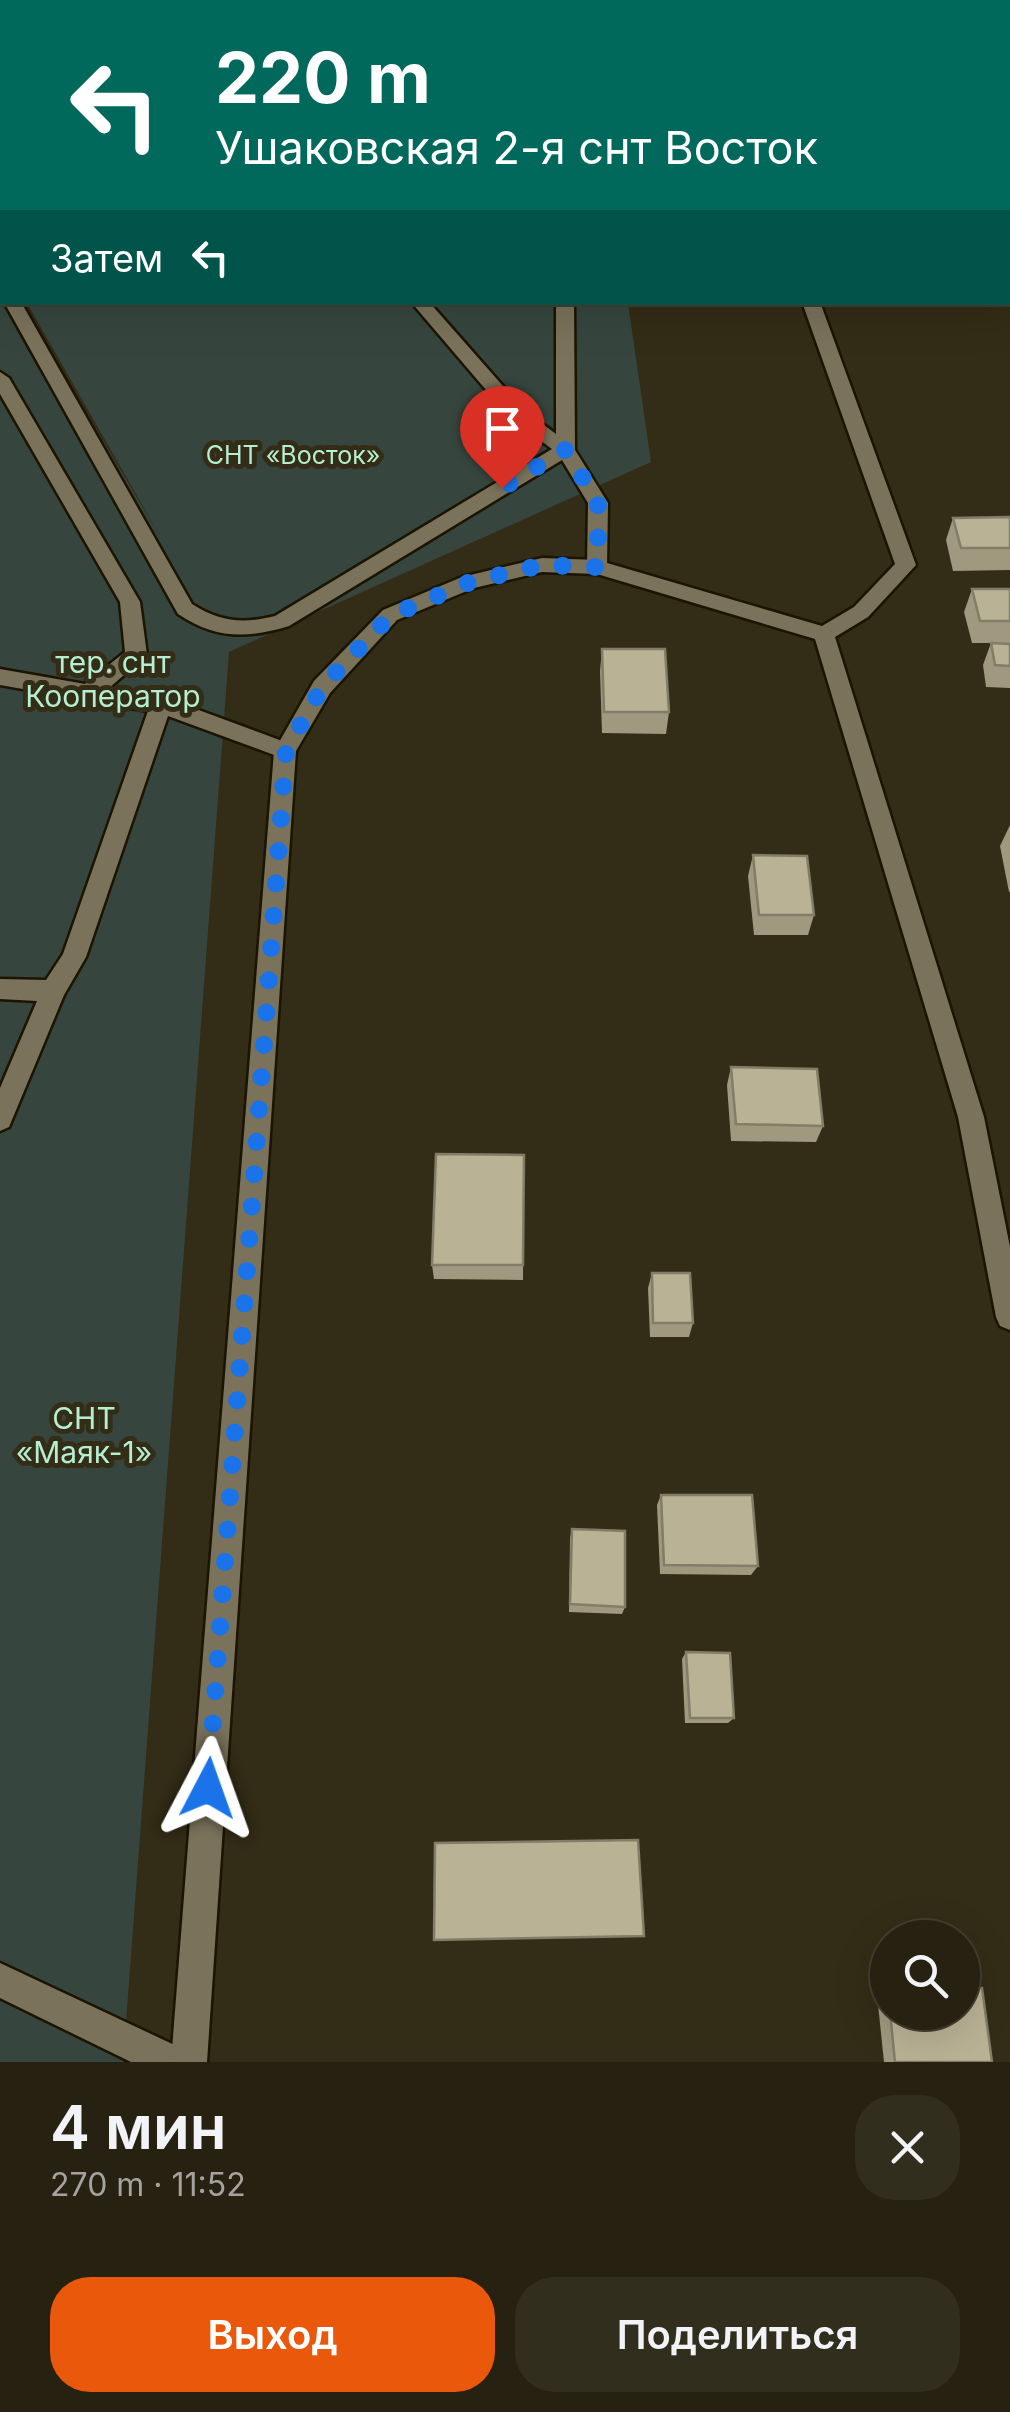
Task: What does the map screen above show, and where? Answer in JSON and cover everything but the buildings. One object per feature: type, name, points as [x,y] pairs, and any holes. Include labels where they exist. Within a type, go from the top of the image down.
[{"type":"street","points":[[14,305],[185,609],[208,625],[244,632],[282,620],[565,450]]},
{"type":"street","points":[[422,305],[517,414],[565,450],[598,502],[598,567]]},
{"type":"street","points":[[564,305],[565,450]]},
{"type":"street","points":[[189,2062],[286,751],[322,687],[390,616],[470,582],[542,565],[598,567],[824,634],[861,612],[906,564],[812,305]]},
{"type":"street","points":[[0,378],[130,602],[136,654],[86,694]]},
{"type":"street","points":[[824,634],[972,1117],[1010,1317]]},
{"type":"street","points":[[0,677],[160,705],[286,751]]},
{"type":"street","points":[[0,1119],[53,991],[74,957],[160,705]]},
{"type":"street","points":[[0,989],[53,991]]},
{"type":"street","points":[[0,1980],[170,2062]]},
{"type":"green space","points":[[0,305],[22,305],[161,538],[28,305],[628,305],[651,462],[229,652],[123,2062],[0,2062]]},
{"type":"route","points":[[208,1788],[286,751],[322,687],[390,616],[470,582],[542,565],[598,567],[598,502],[565,450],[502,488]]},
{"type":"park label","name":"СНТ «Восток»","points":[[293,455]]},
{"type":"park label","name":"тер. снт Кооператор","points":[[113,679]]},
{"type":"park label","name":"СНТ «Маяк-1»","points":[[84,1435]]}]
